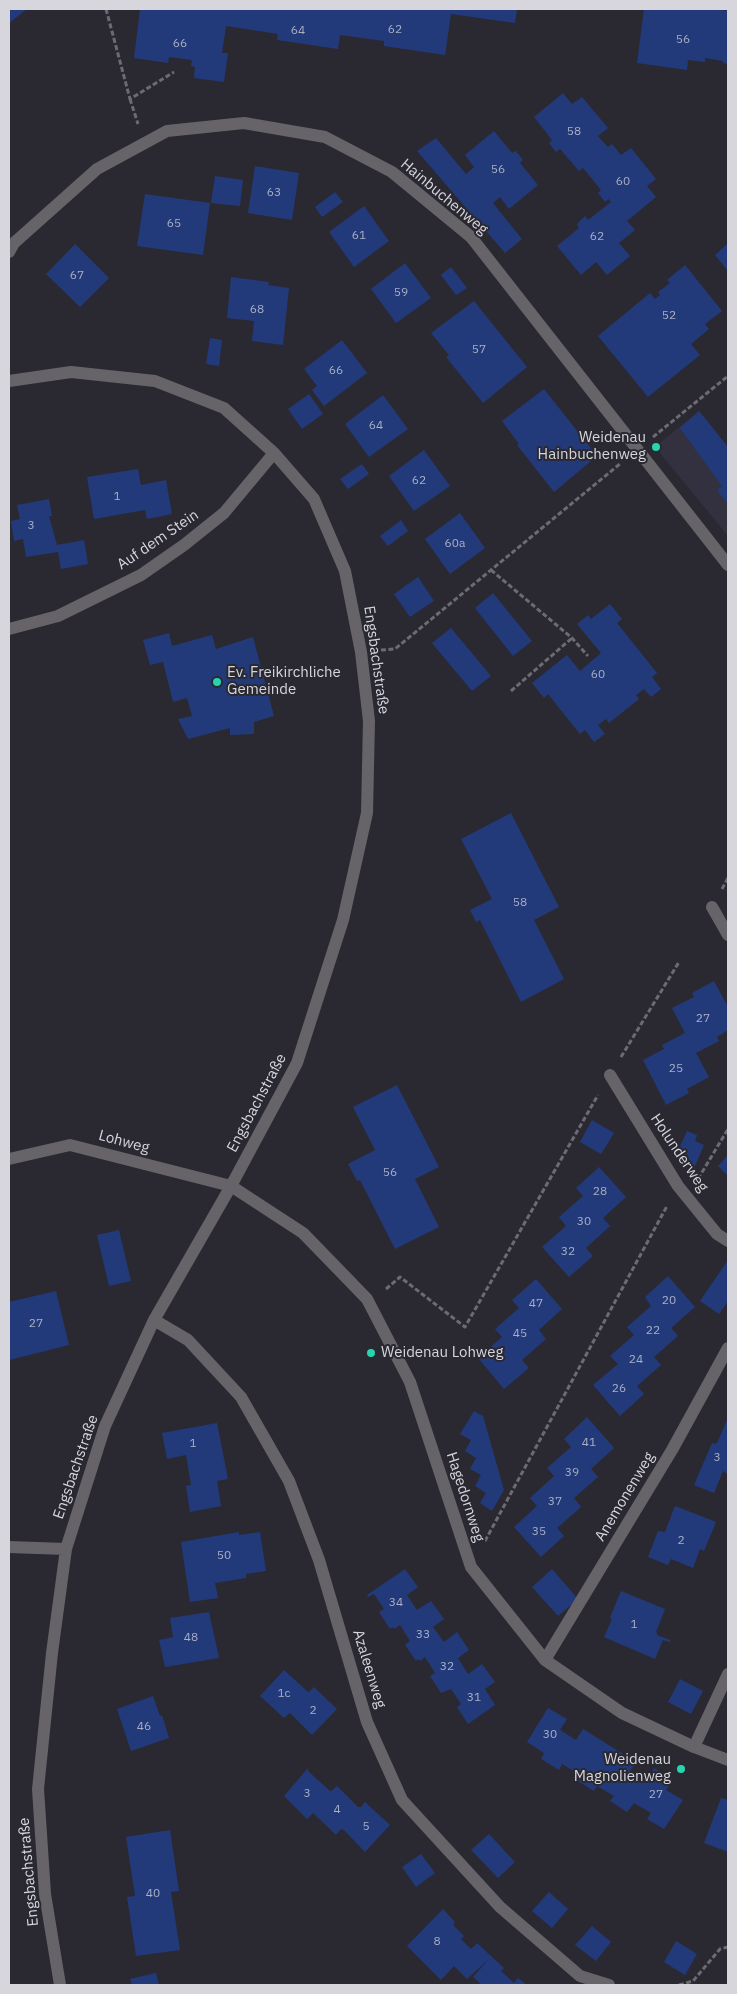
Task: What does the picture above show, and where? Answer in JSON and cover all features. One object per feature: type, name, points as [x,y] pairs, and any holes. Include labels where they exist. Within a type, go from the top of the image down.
[{"type":"street","name":"Hainbuchenweg","points":[[9,252],[14,243],[97,169],[167,131],[244,122],[325,137],[392,172],[471,237],[728,565]]},
{"type":"street","name":"Engsbachstraße","points":[[9,381],[71,372],[155,381],[224,408],[274,453],[314,499],[344,571],[361,652],[369,721],[367,813],[343,920],[297,1063],[231,1186],[154,1320],[105,1426],[66,1549],[52,1653],[38,1789],[45,1894],[60,1985]]},
{"type":"street","name":"Auf dem Stein","points":[[9,629],[58,616],[141,575],[184,545],[224,513],[274,453]]},
{"type":"street","points":[[712,907],[728,934]]},
{"type":"street","name":"Holunderweg","points":[[610,1075],[678,1186],[717,1234],[728,1241]]},
{"type":"street","name":"Lohweg","points":[[9,1159],[70,1145],[231,1186]]},
{"type":"street","name":"Hagedornweg","points":[[231,1186],[303,1233],[367,1299],[410,1382],[471,1568],[545,1660],[622,1713],[694,1747],[728,1760]]},
{"type":"street","name":"Azaleenweg","points":[[154,1320],[188,1340],[241,1397],[289,1481],[319,1560],[367,1722],[402,1800],[500,1907],[580,1976],[609,1985]]},
{"type":"street","name":"Anemonenweg","points":[[545,1660],[672,1450],[728,1348]]},
{"type":"street","points":[[9,1547],[66,1549]]},
{"type":"street","points":[[694,1747],[728,1674]]},
{"type":"path","points":[[106,9],[130,99],[174,72]]},
{"type":"path","points":[[657,434],[728,376]]},
{"type":"path","points":[[394,648],[637,450]]},
{"type":"path","points":[[491,570],[572,638],[588,656]]},
{"type":"path","points":[[511,691],[572,638]]},
{"type":"path","points":[[370,1304],[400,1277],[465,1327],[610,1075],[679,962]]},
{"type":"path","points":[[687,1197],[728,1129]]},
{"type":"path","points":[[494,1525],[678,1186]]},
{"type":"path","points":[[680,1985],[693,1980],[720,1950],[728,1947]]},
{"type":"shaded area","points":[[699,411],[728,447],[728,536],[655,447]]},
{"type":"building","points":[[9,9],[27,9],[9,23]]},
{"type":"building","points":[[140,9],[517,9],[515,23],[451,14],[445,55],[384,46],[384,41],[340,35],[338,49],[277,40],[278,34],[226,26],[222,53],[228,53],[224,82],[194,78],[195,67],[191,66],[192,60],[169,57],[168,63],[134,58]]},
{"type":"building","points":[[644,9],[716,9],[728,11],[728,64],[723,63],[723,61],[705,58],[705,62],[688,60],[687,70],[637,63]]},
{"type":"building","points":[[563,93],[572,104],[582,97],[608,128],[598,136],[608,147],[612,144],[621,155],[631,148],[656,179],[647,186],[656,197],[627,221],[635,230],[619,243],[630,256],[607,275],[596,262],[581,275],[557,246],[579,228],[577,224],[585,216],[588,220],[611,202],[609,199],[605,202],[598,193],[601,190],[583,168],[579,171],[560,149],[556,152],[549,143],[552,140],[534,117]]},
{"type":"building","points":[[494,131],[512,153],[516,151],[523,160],[520,163],[538,185],[509,209],[500,197],[493,203],[522,239],[505,253],[417,151],[436,138],[466,174],[474,167],[465,155]]},
{"type":"building","points":[[255,166],[299,173],[292,220],[248,213]]},
{"type":"building","points":[[215,176],[243,180],[240,206],[211,203]]},
{"type":"building","points":[[335,192],[343,202],[322,217],[315,207]]},
{"type":"building","points":[[145,194],[210,203],[203,255],[137,246]]},
{"type":"building","points":[[364,206],[389,241],[354,267],[329,232]]},
{"type":"building","points":[[728,243],[728,271],[715,255]]},
{"type":"building","points":[[75,244],[109,278],[80,307],[46,274]]},
{"type":"building","points":[[405,263],[431,298],[396,323],[371,289]]},
{"type":"building","points":[[685,265],[722,311],[705,324],[709,329],[691,344],[700,355],[648,397],[598,336],[650,293],[655,299],[660,295],[658,292],[670,283],[667,280]]},
{"type":"building","points":[[451,267],[467,288],[456,295],[441,275]]},
{"type":"building","points":[[231,277],[269,282],[268,285],[289,288],[283,345],[252,341],[254,321],[227,318]]},
{"type":"building","points":[[474,301],[527,367],[483,403],[446,357],[449,355],[431,333]]},
{"type":"building","points":[[210,338],[222,340],[219,366],[206,364]]},
{"type":"building","points":[[342,340],[367,373],[324,406],[312,390],[317,386],[304,369]]},
{"type":"building","points":[[544,389],[597,456],[554,492],[517,445],[519,444],[502,421]]},
{"type":"building","points":[[309,394],[323,414],[302,429],[288,409]]},
{"type":"building","points":[[383,395],[408,429],[369,457],[345,424]]},
{"type":"building","points":[[699,411],[728,447],[728,504],[717,490],[722,486],[680,428]]},
{"type":"building","points":[[424,450],[450,486],[414,511],[389,476]]},
{"type":"building","points":[[362,464],[369,474],[348,489],[340,479]]},
{"type":"building","points":[[138,469],[141,485],[166,480],[172,514],[147,519],[145,510],[94,519],[87,477]]},
{"type":"building","points":[[49,499],[52,516],[49,516],[57,545],[84,540],[88,564],[61,569],[58,552],[26,557],[23,539],[14,541],[11,521],[20,519],[17,505]]},
{"type":"building","points":[[460,513],[485,548],[450,574],[425,539]]},
{"type":"building","points":[[401,520],[408,531],[388,546],[380,536]]},
{"type":"building","points":[[418,577],[434,601],[410,617],[394,594]]},
{"type":"building","points":[[493,593],[532,641],[513,656],[475,608]]},
{"type":"building","points":[[610,604],[622,619],[617,623],[657,673],[652,677],[661,689],[651,697],[644,689],[636,695],[639,699],[609,723],[606,719],[598,725],[605,734],[594,742],[585,730],[580,734],[548,694],[544,698],[532,683],[567,655],[580,671],[601,653],[577,624],[588,615],[591,619]]},
{"type":"building","points":[[451,628],[491,676],[472,691],[432,643]]},
{"type":"building","name":"Ev. Freikirchliche Gemeinde","points":[[169,633],[172,646],[212,635],[216,649],[253,637],[274,716],[254,722],[254,734],[230,735],[230,728],[188,739],[178,719],[192,716],[187,698],[173,702],[163,662],[150,665],[143,640]]},
{"type":"building","points":[[511,813],[559,907],[534,920],[564,979],[521,1002],[480,920],[476,922],[470,910],[492,899],[461,839]]},
{"type":"building","points":[[714,981],[728,1007],[728,1030],[717,1037],[719,1041],[696,1053],[709,1077],[687,1089],[689,1093],[666,1105],[643,1060],[664,1049],[662,1045],[685,1033],[672,1008],[694,997],[692,993]]},
{"type":"building","points":[[397,1085],[439,1167],[415,1179],[439,1227],[395,1249],[360,1180],[357,1181],[348,1164],[375,1150],[353,1107]]},
{"type":"building","points":[[592,1120],[614,1133],[601,1154],[580,1142]]},
{"type":"building","points":[[687,1131],[697,1135],[695,1141],[704,1145],[695,1166],[685,1161],[688,1155],[678,1151]]},
{"type":"building","points":[[728,1155],[728,1176],[718,1166]]},
{"type":"building","points":[[599,1167],[626,1197],[603,1218],[610,1226],[586,1248],[593,1256],[569,1277],[542,1247],[566,1226],[559,1217],[583,1196],[576,1188]]},
{"type":"building","points":[[119,1230],[131,1281],[109,1286],[97,1235]]},
{"type":"building","points":[[728,1260],[728,1301],[719,1314],[700,1301]]},
{"type":"building","points":[[668,1276],[695,1307],[671,1328],[678,1336],[654,1357],[661,1365],[637,1386],[644,1394],[620,1416],[593,1385],[618,1364],[610,1356],[634,1335],[627,1327],[651,1306],[645,1297]]},
{"type":"building","points":[[536,1279],[562,1309],[539,1330],[546,1339],[522,1360],[529,1368],[504,1389],[478,1358],[502,1337],[495,1329],[519,1308],[512,1300]]},
{"type":"building","points":[[56,1291],[69,1345],[9,1360],[9,1302]]},
{"type":"building","points":[[474,1411],[483,1416],[504,1490],[492,1511],[480,1503],[486,1493],[475,1486],[481,1475],[470,1469],[476,1458],[465,1451],[471,1440],[460,1434]]},
{"type":"building","points":[[587,1417],[614,1448],[591,1469],[598,1477],[574,1498],[581,1507],[557,1528],[564,1536],[541,1557],[514,1527],[537,1506],[530,1498],[554,1476],[547,1468],[571,1447],[564,1439]]},
{"type":"building","points":[[728,1418],[728,1474],[723,1471],[714,1493],[694,1485],[712,1443],[717,1443]]},
{"type":"building","points":[[217,1423],[228,1479],[217,1481],[221,1506],[190,1512],[186,1486],[191,1485],[186,1455],[167,1459],[162,1433]]},
{"type":"building","points":[[675,1506],[716,1522],[704,1551],[700,1549],[693,1568],[671,1559],[668,1565],[648,1557],[658,1531],[665,1532]]},
{"type":"building","points":[[239,1532],[239,1535],[260,1532],[266,1571],[246,1574],[246,1578],[215,1583],[218,1598],[190,1602],[181,1542]]},
{"type":"building","points":[[405,1569],[418,1587],[407,1595],[417,1610],[431,1601],[444,1619],[433,1627],[444,1642],[457,1632],[469,1650],[458,1658],[468,1674],[482,1664],[495,1682],[485,1689],[495,1705],[468,1724],[457,1707],[461,1704],[451,1689],[441,1693],[430,1676],[435,1673],[425,1657],[420,1661],[418,1659],[416,1661],[405,1645],[410,1641],[400,1625],[390,1629],[379,1612],[384,1609],[374,1594],[368,1597],[367,1595]]},
{"type":"building","points":[[552,1569],[578,1599],[558,1616],[532,1587]]},
{"type":"building","points":[[621,1591],[665,1609],[656,1632],[657,1635],[670,1640],[670,1642],[663,1640],[655,1659],[604,1637]]},
{"type":"building","points":[[209,1612],[219,1658],[165,1667],[159,1640],[173,1637],[170,1618]]},
{"type":"building","points":[[284,1670],[307,1691],[309,1692],[314,1687],[337,1709],[312,1735],[290,1713],[284,1718],[260,1696]]},
{"type":"building","points":[[680,1679],[703,1691],[691,1714],[668,1702]]},
{"type":"building","points":[[153,1696],[160,1716],[162,1715],[169,1738],[131,1751],[117,1709]]},
{"type":"building","points":[[548,1708],[567,1719],[560,1730],[576,1740],[583,1729],[636,1762],[629,1773],[645,1783],[654,1768],[673,1779],[666,1790],[683,1800],[664,1829],[647,1819],[651,1813],[634,1803],[627,1812],[610,1801],[614,1796],[597,1786],[594,1791],[576,1780],[579,1774],[562,1764],[559,1770],[541,1759],[544,1753],[527,1742]]},
{"type":"building","points":[[308,1768],[308,1771],[330,1791],[337,1786],[358,1807],[361,1807],[365,1802],[390,1825],[365,1852],[344,1830],[341,1829],[336,1835],[313,1813],[307,1819],[284,1796]]},
{"type":"building","points":[[721,1798],[728,1800],[728,1852],[704,1843]]},
{"type":"building","points":[[170,1830],[179,1891],[171,1892],[180,1950],[136,1956],[127,1897],[135,1896],[126,1837]]},
{"type":"building","points":[[489,1834],[515,1862],[498,1878],[471,1850]]},
{"type":"building","points":[[421,1854],[435,1873],[416,1887],[402,1867]]},
{"type":"building","points":[[549,1892],[568,1909],[552,1928],[532,1911]]},
{"type":"building","points":[[443,1909],[455,1922],[453,1925],[464,1936],[461,1939],[471,1949],[477,1943],[504,1968],[501,1971],[514,1983],[518,1978],[527,1985],[482,1985],[473,1977],[489,1959],[467,1979],[454,1966],[441,1980],[407,1946]]},
{"type":"building","points":[[592,1926],[611,1942],[596,1961],[575,1945]]},
{"type":"building","points":[[676,1941],[697,1954],[685,1975],[664,1962]]},
{"type":"building","points":[[156,1973],[159,1985],[132,1985],[130,1979]]},
{"type":"place","name":"Weidenau Hainbuchenweg","points":[[656,447]]},
{"type":"place","name":"Ev. Freikirchliche Gemeinde","points":[[217,682]]},
{"type":"place","name":"Weidenau Lohweg","points":[[371,1353]]},
{"type":"place","name":"Weidenau Magnolienweg","points":[[681,1769]]}]
